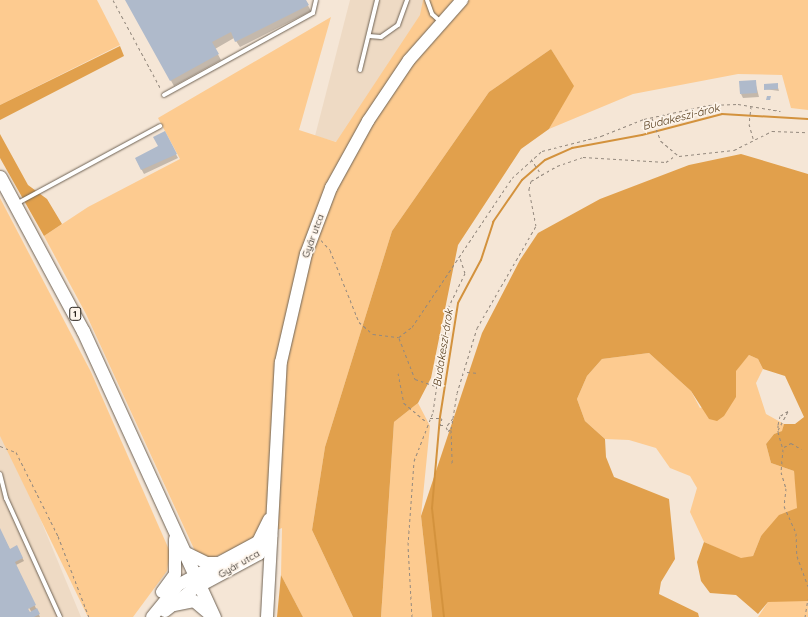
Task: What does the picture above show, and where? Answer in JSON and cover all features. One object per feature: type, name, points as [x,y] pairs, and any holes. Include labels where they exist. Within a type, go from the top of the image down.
[{"type":"main road","name":"Gyár utca","points":[[198,580],[259,554],[272,535],[271,512],[281,362],[293,299],[313,234],[340,169],[368,121],[409,60],[462,0]]},
{"type":"main road","name":"1","points":[[0,177],[16,204],[83,331],[214,617]]},
{"type":"main road","name":"Gyár utca","points":[[198,580],[218,563],[258,542],[271,512]]},
{"type":"main road","points":[[151,617],[175,574],[178,551],[173,530]]},
{"type":"main road","points":[[267,617],[272,535]]},
{"type":"main road","points":[[184,552],[207,563],[218,563]]},
{"type":"main road","points":[[151,617],[171,591],[198,580]]},
{"type":"main road","points":[[161,614],[198,580]]},
{"type":"main road","points":[[161,614],[183,602],[194,601],[214,617]]},
{"type":"lane","points":[[164,95],[313,13],[316,0]]},
{"type":"lane","points":[[360,70],[378,0]]},
{"type":"lane","points":[[369,36],[381,37],[398,25],[408,0]]},
{"type":"lane","points":[[427,0],[432,14],[441,23]]},
{"type":"lane","points":[[16,204],[160,126]]},
{"type":"lane","points":[[0,474],[6,498],[59,616]]},
{"type":"path","points":[[113,0],[164,95]]},
{"type":"path","points":[[313,234],[330,250],[359,322],[373,334],[399,337],[412,327],[459,258],[474,230],[531,158],[549,148],[601,136],[652,118],[722,103],[751,106],[780,112]]},
{"type":"path","points":[[751,106],[749,119],[753,138]]},
{"type":"path","points":[[652,118],[658,136],[676,155]]},
{"type":"path","points":[[452,464],[451,429],[457,393],[466,371],[477,328],[536,226],[529,186],[542,175],[583,157],[666,162],[676,155],[730,151],[753,138],[772,131],[808,132]]},
{"type":"path","points":[[531,158],[542,175]]},
{"type":"path","points":[[412,617],[409,510],[414,461],[430,418],[448,308],[465,273],[459,258]]},
{"type":"path","points":[[399,337],[415,379],[436,386]]},
{"type":"path","points":[[466,371],[479,373]]},
{"type":"path","points":[[398,373],[404,403],[428,422]]},
{"type":"path","points":[[778,430],[788,411],[779,418],[778,430],[783,447],[784,506],[796,533],[797,555],[808,586]]},
{"type":"path","points":[[430,418],[442,418],[440,425],[447,425],[453,418]]},
{"type":"path","points":[[447,425],[447,430],[451,429]]},
{"type":"path","points":[[783,447],[791,443],[802,449]]},
{"type":"path","points":[[0,446],[16,452],[58,536],[89,617]]},
{"type":"path","points":[[805,617],[808,599]]},
{"type":"shaded area","points":[[0,0],[97,0],[120,45],[0,105]]},
{"type":"shaded area","points":[[350,0],[423,0],[421,15],[337,142],[315,136]]},
{"type":"shaded area","points":[[423,0],[808,0],[808,110],[791,108],[782,75],[738,74],[633,94],[549,129],[573,86],[551,49],[489,92],[392,231],[325,447],[312,530],[353,617],[303,617],[281,575],[282,528],[210,559],[195,551],[86,314],[44,236],[88,207],[180,159],[158,118],[331,17],[299,130],[336,142],[420,15]]},
{"type":"shaded area","points":[[120,46],[124,56],[0,120],[0,105]]},
{"type":"shaded area","points":[[551,49],[574,86],[549,129],[521,149],[458,245],[431,378],[418,403],[394,422],[381,617],[353,617],[312,530],[325,447],[392,231],[489,92]]},
{"type":"shaded area","points":[[0,134],[28,185],[47,199],[62,224],[44,236],[0,158]]},
{"type":"shaded area","points":[[741,154],[808,174],[808,601],[768,602],[758,614],[736,595],[710,593],[701,581],[697,562],[704,542],[741,558],[753,556],[761,536],[779,515],[797,508],[794,471],[771,463],[766,444],[774,434],[782,431],[784,424],[795,424],[804,417],[785,376],[763,369],[758,359],[749,355],[736,371],[736,397],[724,416],[717,421],[709,419],[691,391],[649,353],[602,359],[587,376],[577,399],[585,421],[605,439],[606,457],[614,477],[669,499],[675,559],[661,582],[659,594],[698,613],[699,617],[432,617],[421,516],[482,333],[520,260],[538,233],[600,199],[689,165]]},
{"type":"shaded area","points":[[0,198],[91,372],[170,552],[167,571],[133,617],[88,617],[0,436]]},
{"type":"shaded area","points":[[649,353],[691,391],[700,408],[736,397],[736,370],[749,355],[758,359],[763,369],[756,383],[766,414],[784,424],[783,431],[774,434],[766,444],[771,463],[794,471],[798,501],[797,508],[761,536],[753,556],[741,559],[704,542],[690,512],[697,488],[690,476],[670,468],[656,448],[629,440],[605,439],[585,421],[577,399],[587,376],[602,359]]},
{"type":"shaded area","points":[[418,403],[430,426],[421,516],[432,617],[381,617],[394,422]]},
{"type":"shaded area","points":[[0,422],[81,617],[0,617]]},
{"type":"shaded area","points":[[281,575],[303,617],[277,617]]},
{"type":"shaded area","points":[[790,599],[808,601],[808,617],[758,617],[768,602]]},
{"type":"building","points":[[125,0],[306,0],[309,5],[235,42],[231,32],[212,42],[219,54],[170,81]]},
{"type":"building","points":[[756,80],[757,93],[740,94],[739,81]]},
{"type":"building","points":[[778,83],[778,89],[764,90],[764,84]]},
{"type":"building","points":[[767,96],[771,96],[770,100],[766,100]]},
{"type":"building","points":[[165,131],[177,154],[141,170],[135,158],[158,146],[153,137]]},
{"type":"building","points":[[0,528],[10,549],[17,545],[23,558],[15,562],[36,605],[28,609],[30,612],[37,608],[40,614],[34,617],[0,617]]},
{"type":"waterway","name":"Budakeszi-árok","points":[[444,617],[432,508],[440,417],[458,303],[481,260],[493,222],[522,180],[545,160],[572,148],[642,135],[722,114],[808,119]]}]
